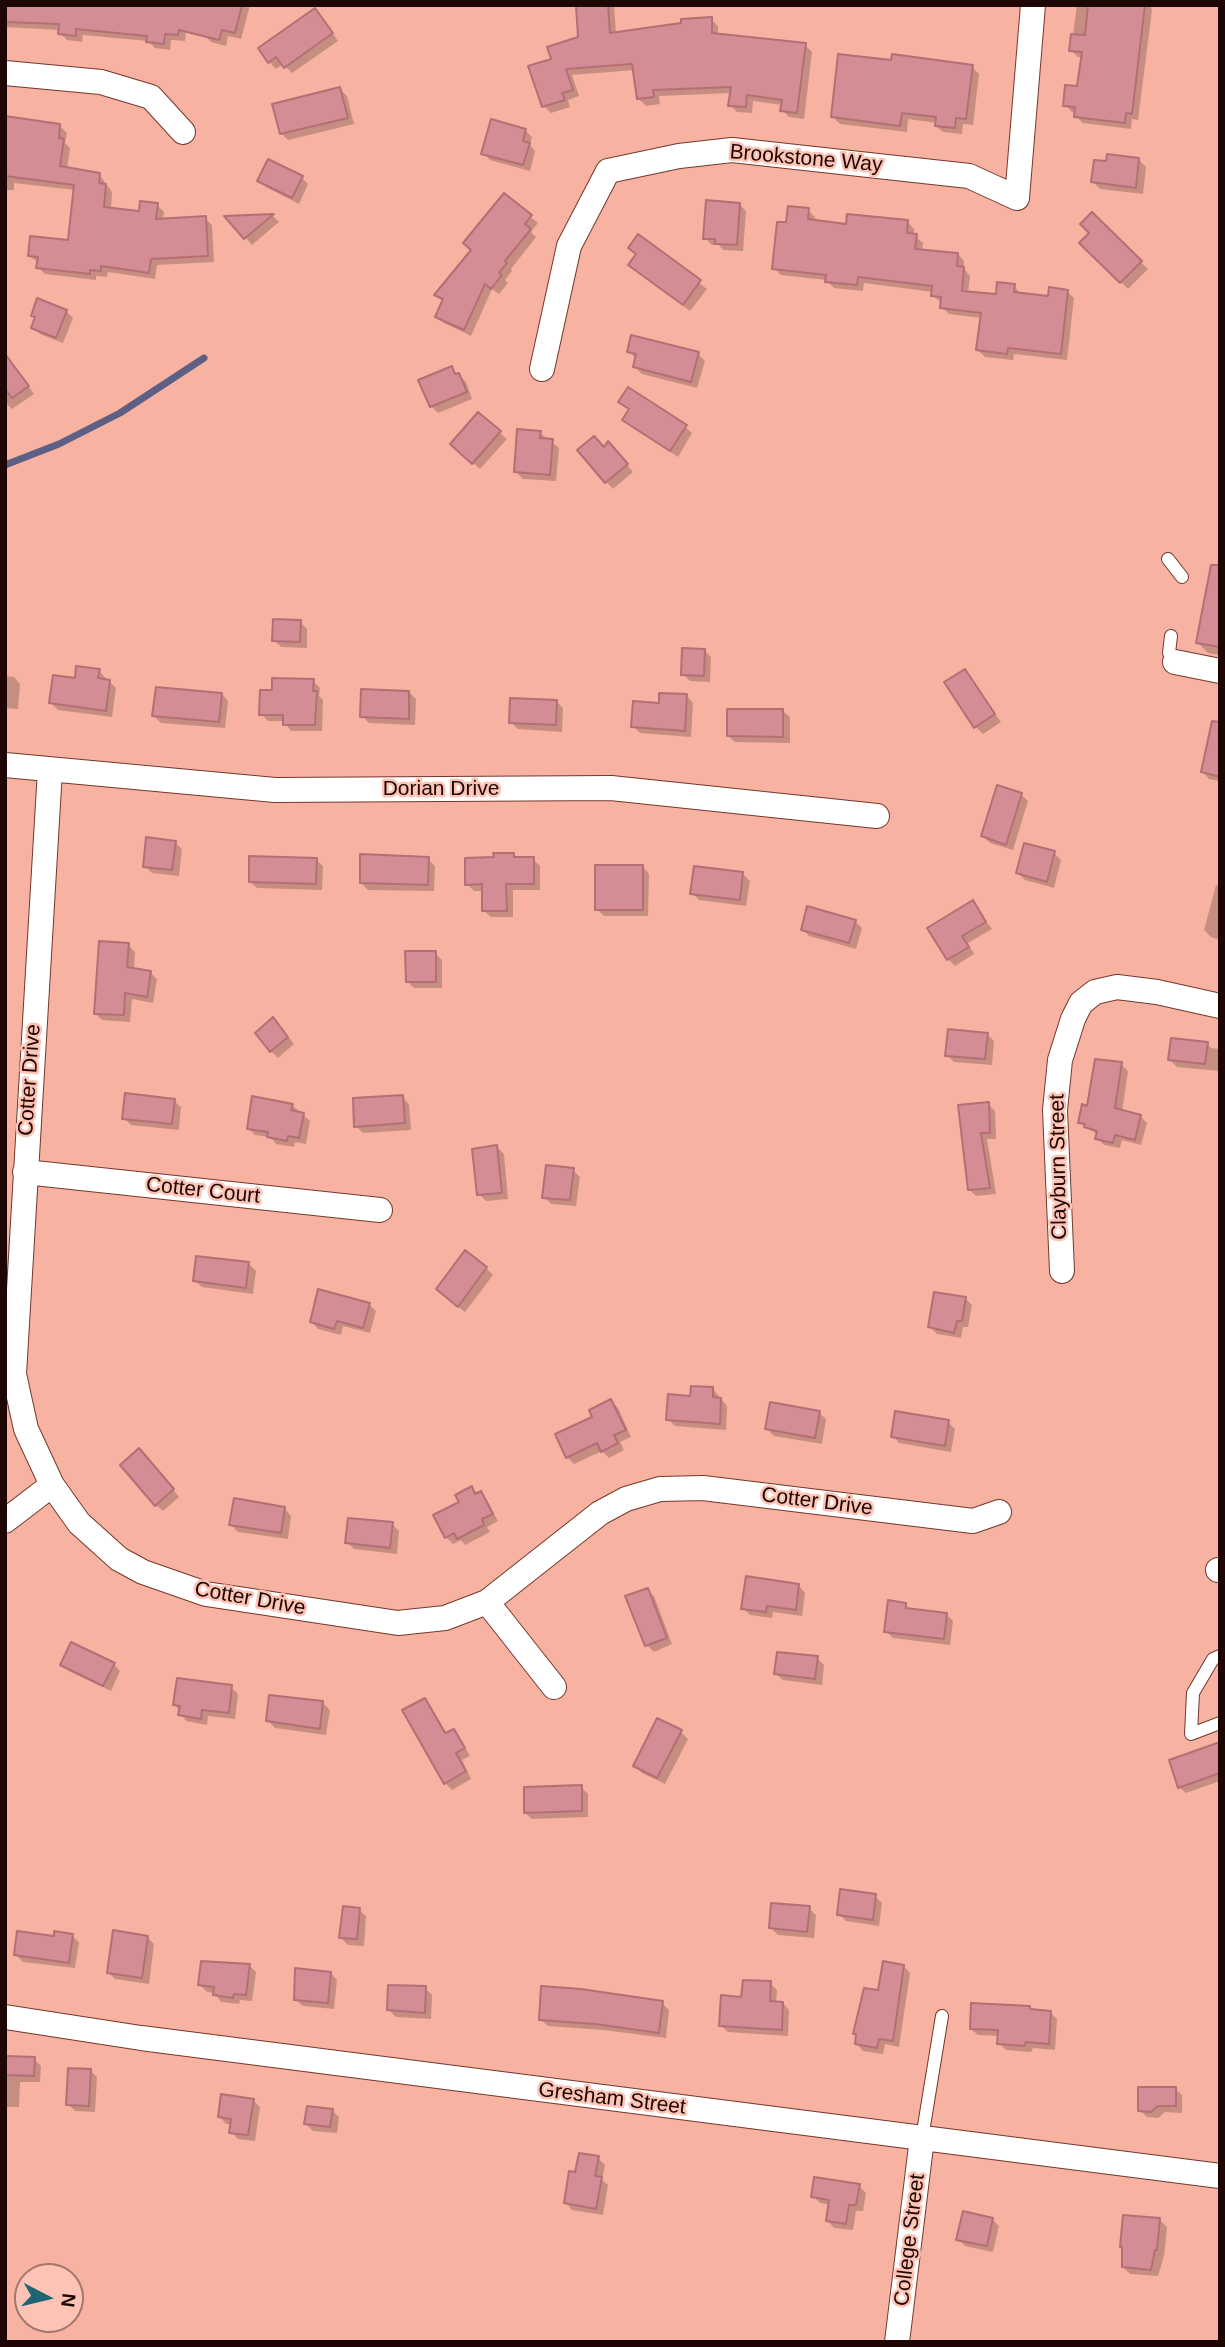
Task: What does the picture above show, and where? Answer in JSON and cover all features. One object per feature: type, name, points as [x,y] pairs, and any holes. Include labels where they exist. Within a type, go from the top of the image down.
[{"type":"street","name":"Brookstone Way","points":[[542,369],[569,246],[608,172],[679,156],[732,150],[969,176],[1017,198],[1033,5]]},
{"type":"street","points":[[5,73],[101,82],[151,97],[183,132]]},
{"type":"street","points":[[1175,662],[1220,671]]},
{"type":"street","name":"Dorian Drive","points":[[5,765],[275,790],[611,788],[877,816]]},
{"type":"street","name":"Cotter Drive","points":[[50,770],[14,1374],[26,1429],[52,1485],[79,1523],[119,1559],[143,1572],[206,1594],[398,1623],[445,1618],[487,1602],[600,1513],[626,1499],[660,1489],[702,1488],[972,1521],[999,1512]]},
{"type":"street","name":"Clayburn Street","points":[[1062,1271],[1055,1110],[1060,1060],[1073,1018],[1081,1003],[1095,992],[1117,987],[1157,992],[1220,1006]]},
{"type":"street","name":"Cotter Court","points":[[25,1172],[380,1210]]},
{"type":"street","points":[[5,1521],[52,1485]]},
{"type":"street","points":[[487,1602],[554,1687]]},
{"type":"street","name":"Gresham Street","points":[[5,2017],[141,2038],[1220,2176]]},
{"type":"street","name":"College Street","points":[[897,2342],[922,2138]]},
{"type":"lane","points":[[1168,559],[1182,576]]},
{"type":"lane","points":[[1171,636],[1168,653],[1175,662]]},
{"type":"lane","points":[[1220,1656],[1213,1659],[1193,1693],[1191,1734],[1220,1723]]},
{"type":"lane","points":[[922,2138],[942,2016]]},
{"type":"building","points":[[5,5],[242,5],[235,33],[222,30],[219,40],[179,30],[178,35],[165,34],[164,44],[146,42],[147,36],[76,29],[76,36],[58,34],[59,24],[5,22]]},
{"type":"building","points":[[576,5],[608,5],[610,33],[681,23],[681,19],[712,17],[712,33],[806,43],[797,113],[780,111],[782,100],[747,95],[746,107],[728,106],[731,87],[653,90],[654,97],[637,99],[632,64],[566,69],[573,90],[562,93],[565,100],[542,107],[528,66],[551,59],[547,47],[578,37]]},
{"type":"building","points":[[1088,5],[1145,5],[1132,114],[1126,113],[1125,123],[1074,117],[1075,107],[1063,106],[1065,85],[1077,86],[1082,52],[1069,51],[1071,34],[1085,35]]},
{"type":"building","points":[[315,8],[333,33],[284,68],[276,57],[268,63],[258,48]]},
{"type":"building","points":[[838,54],[891,60],[892,54],[973,65],[966,119],[956,118],[955,128],[935,126],[936,117],[902,113],[900,126],[831,117]]},
{"type":"building","points":[[340,87],[348,118],[280,134],[272,104]]},
{"type":"building","points":[[5,116],[60,124],[59,138],[64,139],[60,166],[100,173],[99,183],[106,184],[104,207],[139,211],[140,201],[158,203],[156,219],[206,216],[208,256],[151,259],[149,273],[101,266],[101,271],[90,270],[90,274],[36,268],[38,257],[28,256],[30,236],[68,240],[74,185],[5,176]]},
{"type":"building","points":[[491,119],[526,129],[523,141],[530,143],[523,165],[481,154]]},
{"type":"building","points":[[1107,154],[1139,158],[1136,188],[1091,182],[1094,160],[1106,161]]},
{"type":"building","points":[[268,159],[303,176],[292,198],[257,181]]},
{"type":"building","points":[[504,193],[532,215],[525,224],[531,229],[505,261],[507,263],[499,273],[502,275],[491,289],[485,284],[464,330],[435,317],[443,299],[434,295],[471,250],[463,243]]},
{"type":"building","points":[[706,200],[740,203],[737,245],[715,244],[715,239],[703,239]]},
{"type":"building","points":[[788,206],[809,208],[808,219],[846,224],[847,214],[908,220],[907,233],[917,234],[915,249],[958,253],[957,266],[964,267],[962,291],[996,294],[997,282],[1015,284],[1014,292],[1048,296],[1049,287],[1068,290],[1061,354],[1008,348],[1007,354],[976,350],[981,313],[940,308],[941,297],[931,296],[932,286],[858,277],[857,285],[825,282],[826,275],[772,269],[777,222],[786,222]]},
{"type":"building","points":[[1092,212],[1142,261],[1120,283],[1079,243],[1089,233],[1080,224]]},
{"type":"building","points":[[274,214],[244,239],[224,216]]},
{"type":"building","points":[[638,234],[701,280],[683,305],[628,265],[636,254],[628,248]]},
{"type":"building","points":[[37,298],[67,310],[56,338],[31,328],[35,317],[31,316]]},
{"type":"building","points":[[631,335],[699,352],[691,382],[633,367],[636,354],[627,352]]},
{"type":"building","points":[[5,354],[29,386],[12,398],[5,389]]},
{"type":"building","points":[[452,366],[455,374],[459,373],[467,392],[430,407],[418,380]]},
{"type":"building","points":[[628,387],[687,425],[670,451],[622,420],[629,409],[618,402]]},
{"type":"building","points":[[478,412],[501,431],[472,464],[450,444]]},
{"type":"building","points":[[517,429],[541,431],[540,438],[553,439],[550,475],[514,472]]},
{"type":"building","points":[[594,436],[604,447],[608,441],[628,464],[605,483],[577,450]]},
{"type":"building","points":[[1211,565],[1220,565],[1220,647],[1196,643]]},
{"type":"building","points":[[273,619],[301,620],[300,642],[272,641]]},
{"type":"building","points":[[682,648],[705,649],[704,676],[681,675]]},
{"type":"building","points":[[76,666],[100,669],[98,678],[110,680],[106,711],[49,703],[53,675],[75,678]]},
{"type":"building","points":[[965,669],[995,714],[974,728],[944,682]]},
{"type":"building","points":[[272,678],[314,679],[313,691],[317,691],[315,725],[283,725],[283,715],[259,715],[260,690],[272,690]]},
{"type":"building","points":[[156,687],[222,693],[219,722],[152,716]]},
{"type":"building","points":[[361,689],[409,691],[409,719],[360,717]]},
{"type":"building","points":[[659,693],[687,694],[685,731],[631,727],[633,701],[659,703]]},
{"type":"building","points":[[510,698],[557,700],[556,725],[509,723]]},
{"type":"building","points":[[727,709],[783,709],[783,737],[727,736]]},
{"type":"building","points":[[1212,721],[1220,722],[1220,777],[1201,772]]},
{"type":"building","points":[[997,785],[1022,793],[1006,845],[981,836]]},
{"type":"building","points":[[146,837],[176,841],[172,870],[143,867]]},
{"type":"building","points":[[1024,843],[1055,851],[1047,882],[1016,873]]},
{"type":"building","points":[[493,853],[534,857],[534,884],[506,884],[507,911],[482,911],[482,884],[465,885],[465,858],[494,857]]},
{"type":"building","points":[[360,854],[429,857],[428,885],[360,883]]},
{"type":"building","points":[[249,856],[317,858],[316,884],[249,882]]},
{"type":"building","points":[[595,865],[643,865],[643,910],[595,910]]},
{"type":"building","points":[[694,866],[743,872],[740,900],[690,894]]},
{"type":"building","points":[[973,900],[986,922],[962,936],[969,947],[947,960],[927,928]]},
{"type":"building","points":[[807,906],[856,920],[849,943],[801,930]]},
{"type":"building","points":[[99,941],[129,943],[127,967],[151,971],[147,997],[125,993],[124,1015],[94,1014]]},
{"type":"building","points":[[405,951],[436,951],[436,982],[406,982]]},
{"type":"building","points":[[273,1017],[288,1037],[270,1052],[255,1033]]},
{"type":"building","points":[[948,1029],[988,1033],[985,1059],[945,1056]]},
{"type":"building","points":[[1171,1038],[1208,1042],[1205,1064],[1168,1060]]},
{"type":"building","points":[[1095,1059],[1122,1062],[1115,1108],[1141,1115],[1135,1140],[1115,1135],[1113,1143],[1095,1139],[1097,1131],[1078,1123],[1082,1104],[1087,1106]]},
{"type":"building","points":[[125,1093],[175,1099],[172,1124],[122,1119]]},
{"type":"building","points":[[403,1095],[405,1123],[354,1127],[353,1098]]},
{"type":"building","points":[[252,1096],[293,1104],[291,1110],[304,1113],[299,1138],[288,1136],[287,1141],[267,1137],[268,1132],[247,1129]]},
{"type":"building","points":[[989,1102],[990,1133],[981,1133],[990,1188],[968,1190],[958,1105]]},
{"type":"building","points":[[497,1145],[502,1193],[477,1195],[472,1149]]},
{"type":"building","points":[[546,1165],[574,1168],[570,1200],[542,1198]]},
{"type":"building","points":[[465,1250],[487,1267],[458,1307],[436,1289]]},
{"type":"building","points":[[196,1256],[249,1262],[246,1288],[193,1281]]},
{"type":"building","points":[[318,1289],[370,1303],[363,1328],[337,1321],[334,1329],[310,1322]]},
{"type":"building","points":[[934,1292],[966,1297],[962,1321],[957,1321],[954,1333],[928,1327]]},
{"type":"building","points":[[691,1386],[713,1387],[713,1397],[721,1398],[720,1424],[666,1420],[668,1394],[690,1396]]},
{"type":"building","points":[[611,1399],[626,1430],[614,1435],[618,1443],[601,1452],[597,1443],[566,1458],[555,1434],[592,1417],[589,1410]]},
{"type":"building","points":[[770,1402],[820,1411],[815,1438],[765,1429]]},
{"type":"building","points":[[895,1411],[949,1420],[945,1446],[891,1437]]},
{"type":"building","points":[[139,1448],[174,1489],[155,1506],[120,1465]]},
{"type":"building","points":[[472,1486],[475,1494],[481,1491],[493,1514],[482,1519],[484,1525],[457,1539],[454,1533],[445,1538],[433,1515],[459,1502],[455,1495]]},
{"type":"building","points":[[234,1498],[285,1507],[281,1533],[229,1525]]},
{"type":"building","points":[[348,1518],[393,1522],[390,1548],[345,1543]]},
{"type":"building","points":[[746,1576],[799,1584],[796,1610],[767,1606],[766,1612],[741,1609]]},
{"type":"building","points":[[648,1588],[667,1638],[645,1646],[625,1596]]},
{"type":"building","points":[[888,1600],[906,1603],[906,1608],[947,1613],[944,1639],[884,1632]]},
{"type":"building","points":[[71,1642],[115,1663],[103,1686],[60,1665]]},
{"type":"building","points":[[777,1652],[818,1656],[815,1679],[774,1674]]},
{"type":"building","points":[[177,1678],[232,1685],[229,1713],[202,1710],[201,1719],[178,1715],[180,1706],[173,1705]]},
{"type":"building","points":[[269,1695],[323,1701],[320,1729],[266,1721]]},
{"type":"building","points":[[425,1698],[445,1733],[454,1729],[465,1748],[456,1753],[466,1771],[444,1784],[402,1710]]},
{"type":"building","points":[[657,1718],[682,1730],[657,1778],[633,1766]]},
{"type":"building","points":[[1220,1742],[1220,1773],[1178,1788],[1169,1760]]},
{"type":"building","points":[[582,1785],[582,1811],[524,1813],[524,1787]]},
{"type":"building","points":[[840,1889],[876,1894],[873,1920],[837,1915]]},
{"type":"building","points":[[771,1903],[810,1906],[807,1932],[769,1928]]},
{"type":"building","points":[[343,1906],[360,1908],[357,1939],[339,1938]]},
{"type":"building","points":[[113,1930],[148,1936],[142,1978],[107,1973]]},
{"type":"building","points":[[17,1931],[54,1936],[54,1931],[73,1934],[69,1963],[14,1955]]},
{"type":"building","points":[[201,1961],[250,1964],[246,1995],[234,1994],[233,1998],[213,1995],[214,1987],[198,1985]]},
{"type":"building","points":[[883,1961],[904,1965],[893,2041],[879,2039],[877,2048],[855,2044],[856,2034],[853,2034],[864,1988],[878,1990]]},
{"type":"building","points":[[295,1968],[331,1972],[328,2003],[294,2000]]},
{"type":"building","points":[[743,1980],[771,1981],[770,2001],[783,2002],[782,2030],[719,2026],[721,1995],[741,1997]]},
{"type":"building","points":[[388,1985],[426,1986],[425,2013],[387,2010]]},
{"type":"building","points":[[541,1986],[663,2001],[659,2033],[539,2020]]},
{"type":"building","points":[[971,2003],[1030,2006],[1030,2009],[1051,2011],[1049,2044],[997,2044],[998,2030],[970,2029]]},
{"type":"building","points":[[5,2056],[35,2057],[34,2076],[5,2075]]},
{"type":"building","points":[[68,2068],[91,2069],[89,2106],[66,2105]]},
{"type":"building","points":[[1138,2087],[1176,2087],[1176,2106],[1158,2106],[1151,2112],[1138,2111]]},
{"type":"building","points":[[221,2094],[254,2099],[248,2135],[229,2133],[231,2119],[218,2117]]},
{"type":"building","points":[[307,2106],[333,2109],[330,2127],[304,2124]]},
{"type":"building","points":[[579,2153],[599,2156],[595,2176],[602,2177],[596,2209],[564,2203],[569,2171],[575,2172]]},
{"type":"building","points":[[814,2177],[860,2184],[856,2205],[849,2205],[846,2224],[826,2221],[829,2200],[811,2197]]},
{"type":"building","points":[[963,2211],[993,2218],[987,2246],[956,2240]]},
{"type":"building","points":[[1123,2215],[1160,2218],[1157,2250],[1151,2270],[1122,2267],[1120,2247]]},
{"type":"waterway","points":[[5,465],[59,444],[120,413],[204,358]]}]
